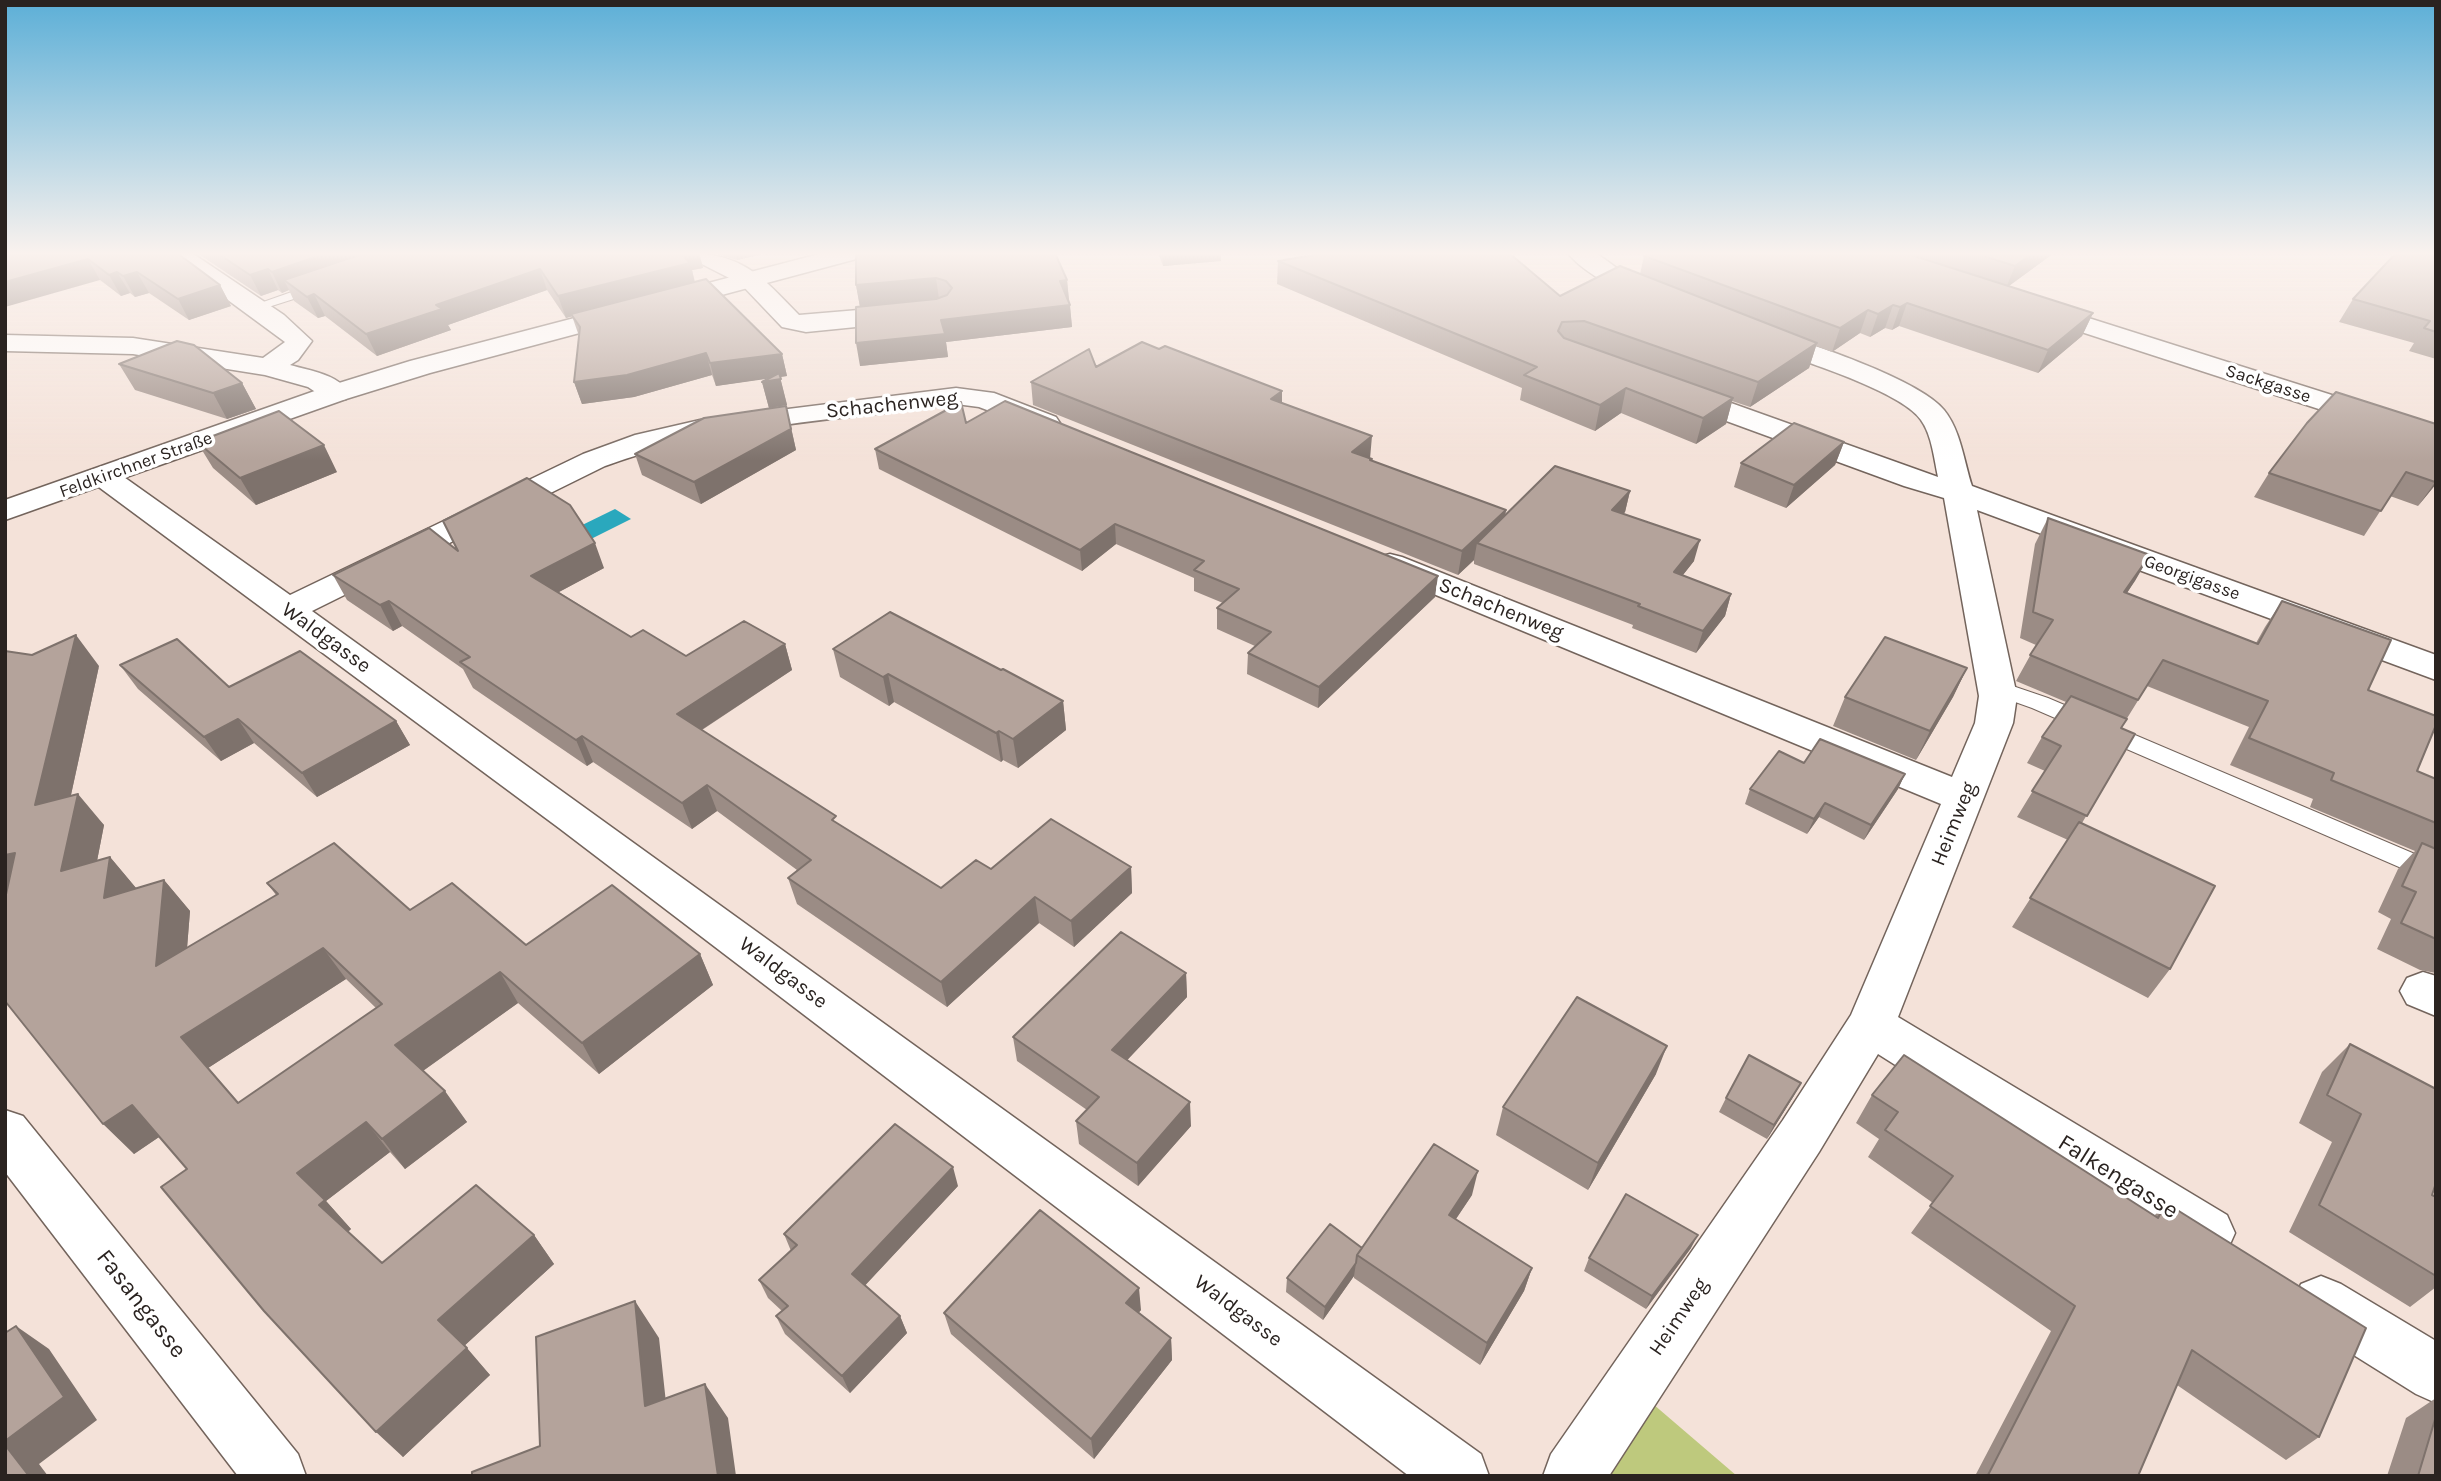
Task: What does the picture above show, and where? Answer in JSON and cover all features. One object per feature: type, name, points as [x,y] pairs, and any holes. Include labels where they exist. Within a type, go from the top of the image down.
[{"type":"street","points":[[267,367],[289,354],[299,341],[275,322]]},
{"type":"street","name":"Feldkirchner Straße","points":[[5,511],[336,393],[583,322]]},
{"type":"street","points":[[792,322],[824,322]]},
{"type":"street","name":"Sackgasse","points":[[2075,322],[2436,438]]},
{"type":"street","points":[[1732,326],[1860,375],[1914,400],[1933,413],[1958,492]]},
{"type":"street","points":[[5,343],[133,345],[267,367],[318,381],[336,393]]},
{"type":"street","points":[[1648,382],[1916,480],[1958,492]]},
{"type":"street","name":"Schachenweg","points":[[286,610],[594,460],[645,441],[676,434],[895,401],[956,396],[984,399],[1076,435]]},
{"type":"street","name":"Waldgasse","points":[[103,476],[705,916],[1459,1476]]},
{"type":"street","name":"Georgigasse","points":[[1958,492],[2436,668]]},
{"type":"street","name":"Heimweg","points":[[1573,1476],[1801,1136],[1871,1025],[1994,723],[1998,688],[1958,492]]},
{"type":"street","name":"Schachenweg","points":[[1356,550],[1964,798]]},
{"type":"street","name":"Falkengasse","points":[[1871,1025],[2436,1374]]},
{"type":"street","name":"Fasangasse","points":[[5,1132],[276,1476]]},
{"type":"lane","points":[[1998,688],[2040,703],[2436,874]]},
{"type":"green space","points":[[1632,1386],[1737,1476],[1585,1476]]},
{"type":"water","points":[[615,509],[631,519],[589,540],[572,530]]},
{"type":"building","points":[[351,322],[402,322],[366,334]]},
{"type":"building","points":[[577,322],[750,322],[782,354],[710,363],[706,353],[627,375],[574,382],[580,327]]},
{"type":"building","points":[[856,322],[942,322],[945,334],[856,343]]},
{"type":"building","points":[[1427,322],[1562,322],[1558,331],[1564,338],[1733,398],[1703,418],[1626,388],[1600,405],[1524,375],[1537,367]]},
{"type":"building","points":[[1587,322],[1764,322],[1817,343],[1758,382]]},
{"type":"building","points":[[1824,322],[1849,322],[1840,328]]},
{"type":"building","points":[[1964,322],[2082,322],[2048,350]]},
{"type":"building","points":[[2429,322],[2436,322],[2436,332],[2424,328]]},
{"type":"building","points":[[177,341],[194,345],[242,383],[213,393],[119,364]]},
{"type":"building","points":[[1142,342],[1159,349],[1165,346],[1282,391],[1271,399],[1372,436],[1352,452],[1506,510],[1462,551],[1031,382],[1089,349],[1096,367]]},
{"type":"building","points":[[779,373],[781,379],[762,382]]},
{"type":"building","points":[[2336,392],[2436,424],[2435,482],[2406,472],[2381,511],[2269,473],[2307,423]]},
{"type":"building","points":[[1005,401],[1438,576],[1319,687],[1248,653],[1271,632],[1217,608],[1239,589],[1194,570],[1204,561],[1115,524],[1080,550],[875,449],[961,402],[966,423]]},
{"type":"building","points":[[786,406],[791,429],[694,482],[635,454],[704,418]]},
{"type":"building","points":[[279,411],[324,445],[240,478],[197,442]]},
{"type":"building","points":[[1794,423],[1844,442],[1794,485],[1741,463]]},
{"type":"building","points":[[1555,466],[1630,491],[1612,510],[1700,540],[1674,572],[1731,594],[1703,631],[1638,606],[1640,604],[1477,543]]},
{"type":"building","points":[[527,478],[570,505],[595,543],[531,576],[631,637],[643,630],[686,656],[744,621],[785,644],[677,714],[836,816],[832,820],[941,888],[976,860],[991,869],[1051,819],[1131,867],[1071,921],[1035,897],[941,982],[788,878],[811,860],[707,785],[682,803],[582,736],[576,740],[460,662],[470,657],[389,601],[380,605],[333,575],[429,528],[458,551],[443,521]]},
{"type":"building","points":[[2048,518],[2150,555],[2124,592],[2258,644],[2282,601],[2391,640],[2368,690],[2436,716],[2436,725],[2417,771],[2436,779],[2436,823],[2331,780],[2334,773],[2249,738],[2268,701],[2163,660],[2138,700],[2030,655],[2053,620],[2033,612]]},
{"type":"building","points":[[890,612],[1063,701],[1013,739],[999,731],[996,733],[888,674],[883,677],[833,649]]},
{"type":"building","points":[[76,635],[35,805],[78,794],[61,871],[110,857],[104,898],[164,880],[156,966],[278,894],[267,883],[334,843],[410,910],[452,883],[526,945],[612,885],[700,954],[582,1043],[500,972],[395,1045],[445,1091],[382,1139],[366,1122],[297,1173],[325,1200],[319,1205],[382,1263],[476,1185],[534,1235],[438,1320],[467,1348],[376,1432],[264,1311],[161,1187],[187,1169],[132,1105],[103,1124],[5,1001],[5,899],[15,853],[5,855],[5,651],[32,655]],"holes":[[[323,948],[382,1004],[238,1103],[181,1037]]]},
{"type":"building","points":[[1885,637],[1967,668],[1930,731],[1845,697]]},
{"type":"building","points":[[177,639],[229,687],[300,651],[396,721],[302,773],[238,719],[204,737],[120,665]]},
{"type":"building","points":[[2071,696],[2127,719],[2121,728],[2135,734],[2087,816],[2032,791],[2061,746],[2042,737]]},
{"type":"building","points":[[1820,739],[1905,774],[1871,825],[1825,803],[1814,819],[1750,789],[1779,751],[1804,763]]},
{"type":"building","points":[[2079,822],[2215,886],[2170,969],[2030,898]]},
{"type":"building","points":[[2422,843],[2436,849],[2436,939],[2401,923],[2416,892],[2402,886]]},
{"type":"building","points":[[1121,932],[1186,973],[1112,1050],[1190,1102],[1137,1163],[1076,1121],[1099,1097],[1013,1037]]},
{"type":"building","points":[[1577,997],[1667,1046],[1598,1163],[1503,1107]]},
{"type":"building","points":[[2350,1044],[2436,1089],[2436,1183],[2432,1195],[2436,1197],[2436,1276],[2319,1205],[2361,1114],[2327,1095]]},
{"type":"building","points":[[1749,1055],[1801,1083],[1774,1125],[1726,1098]]},
{"type":"building","points":[[1904,1055],[2158,1218],[2166,1203],[2366,1328],[2319,1437],[2192,1350],[2138,1476],[1988,1475],[2075,1306],[1930,1206],[1953,1176],[1885,1130],[1898,1112],[1872,1095]]},
{"type":"building","points":[[895,1124],[953,1167],[852,1274],[900,1316],[842,1376],[776,1316],[788,1306],[759,1280],[797,1245],[784,1234]]},
{"type":"building","points":[[1434,1144],[1478,1171],[1449,1215],[1532,1268],[1487,1343],[1357,1255]]},
{"type":"building","points":[[1626,1194],[1698,1235],[1652,1296],[1589,1258]]},
{"type":"building","points":[[1040,1210],[1139,1288],[1126,1303],[1171,1338],[1091,1439],[944,1313]]},
{"type":"building","points":[[1330,1224],[1362,1248],[1356,1263],[1325,1307],[1287,1278]]},
{"type":"building","points":[[635,1301],[645,1406],[705,1384],[718,1476],[472,1476],[472,1472],[540,1446],[536,1337]]},
{"type":"building","points":[[16,1326],[64,1397],[5,1441],[5,1333]]},
{"type":"building","points":[[2436,1416],[2436,1476],[2418,1476]]},
{"type":"building","points":[[5,1445],[29,1476],[5,1476]]}]
